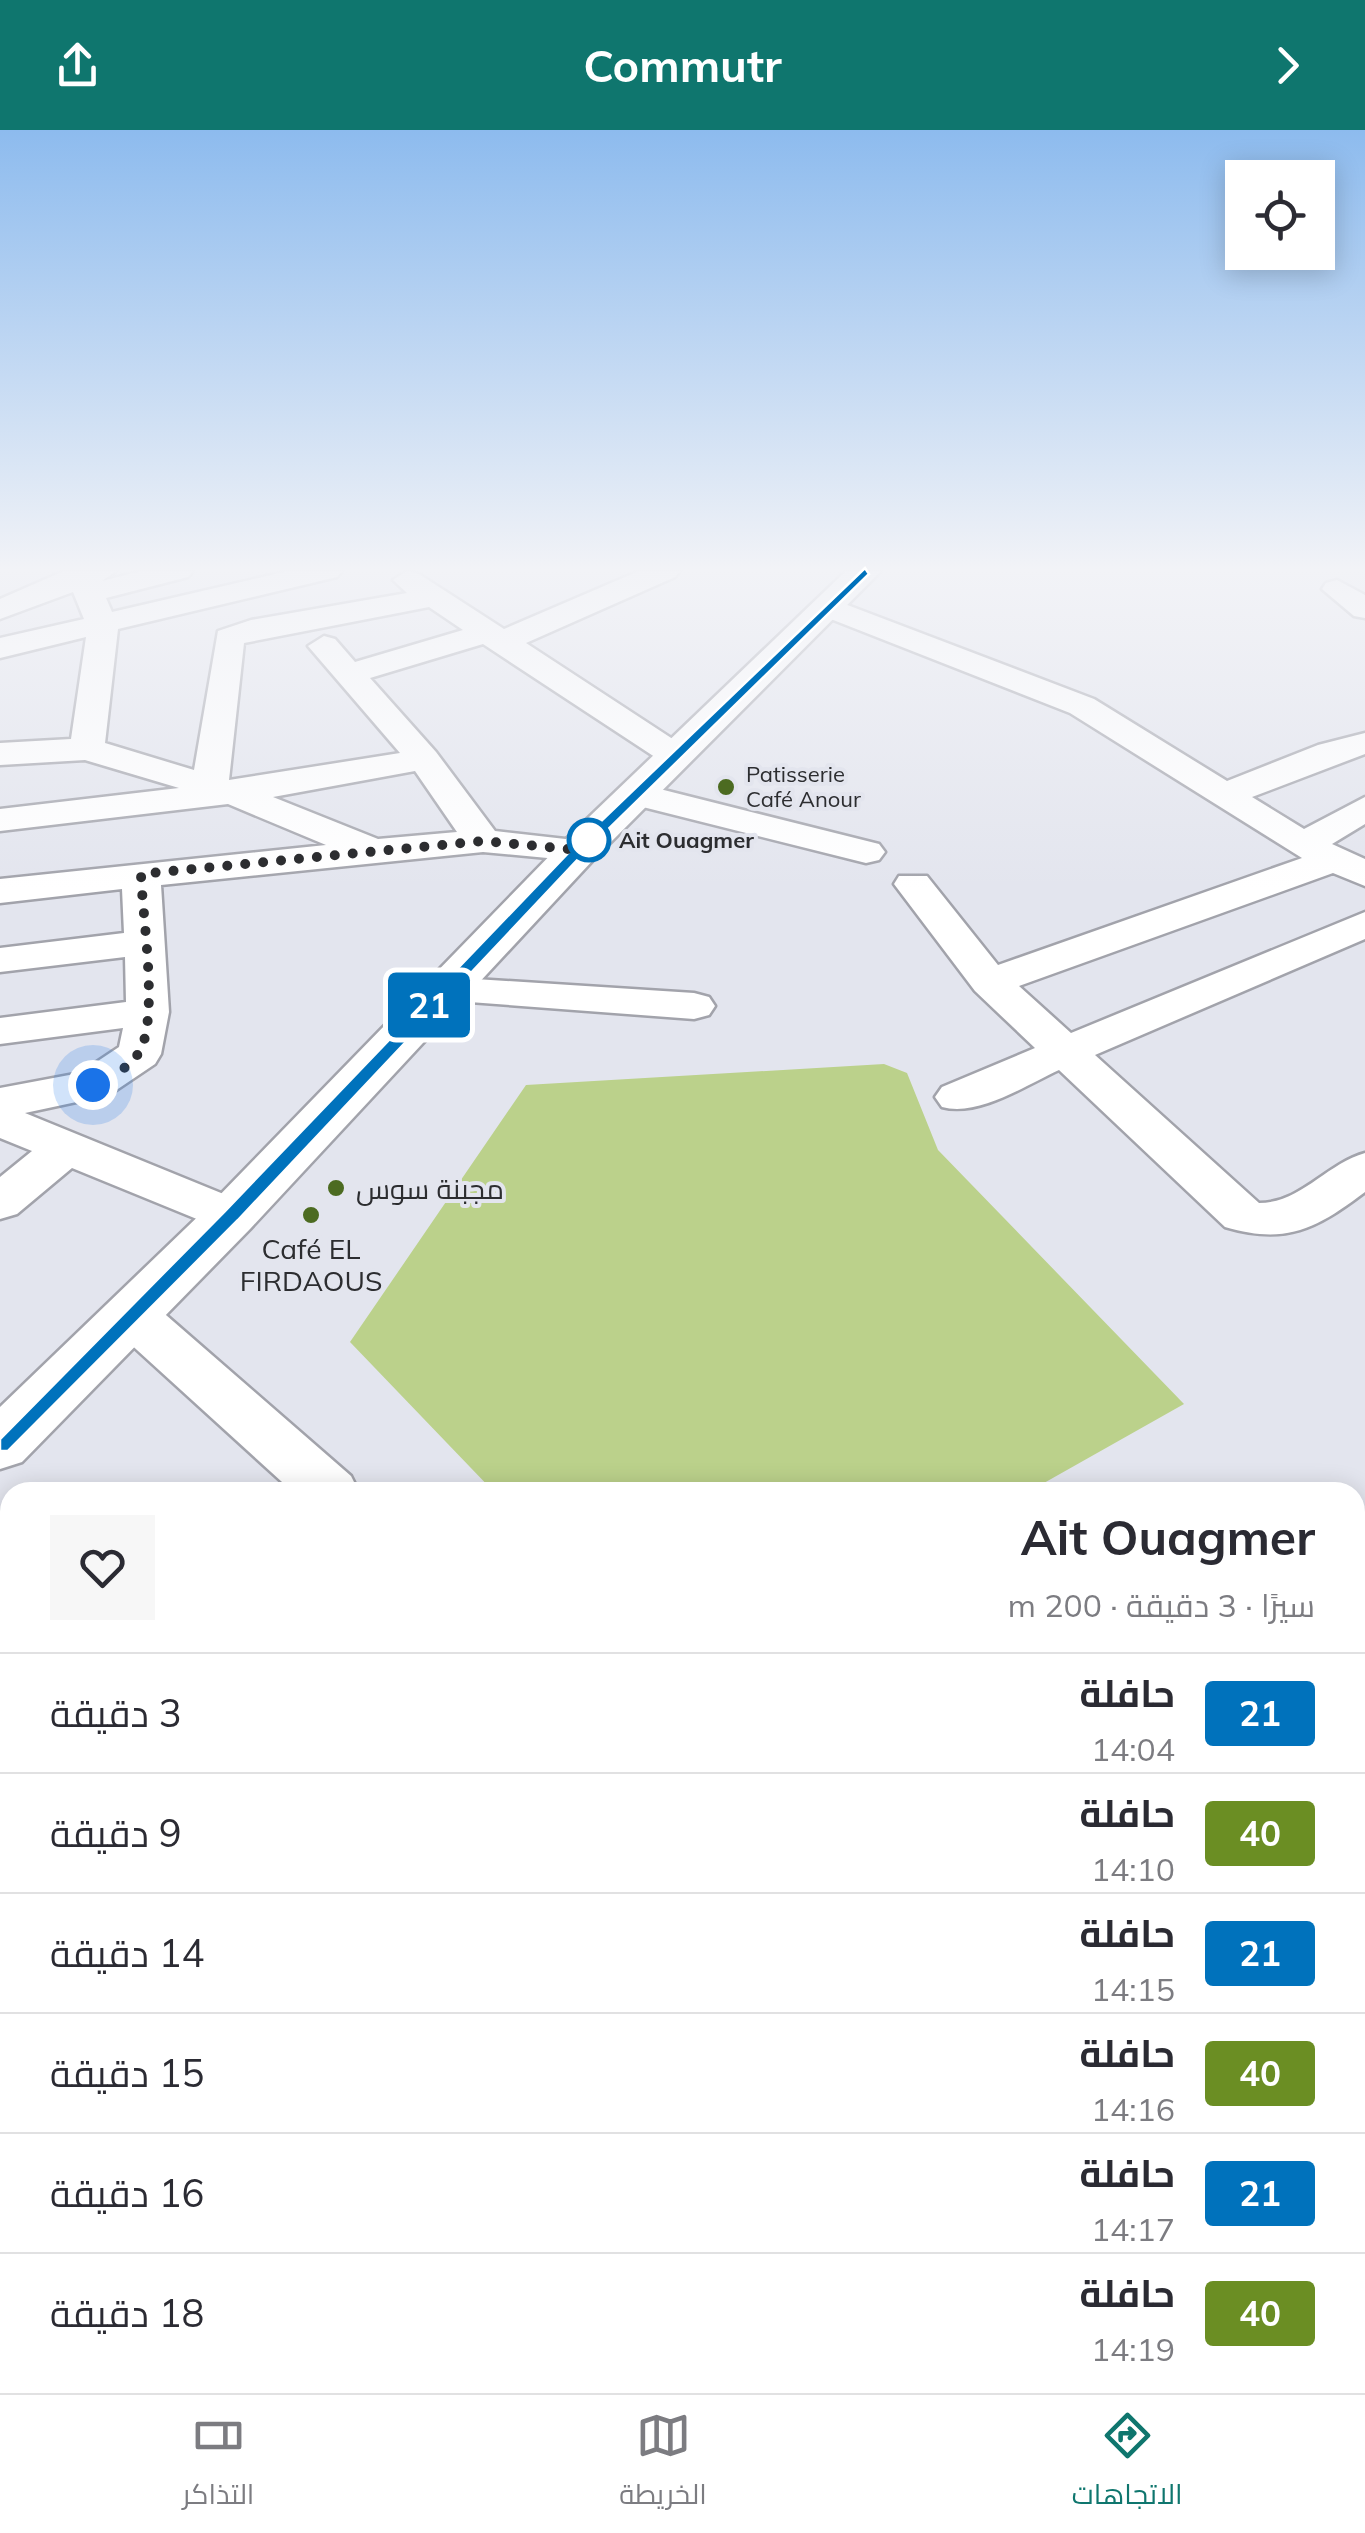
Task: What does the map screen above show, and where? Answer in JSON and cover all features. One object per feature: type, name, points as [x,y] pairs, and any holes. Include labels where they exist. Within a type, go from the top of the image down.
[{"type":"main road","points":[[10,1418],[133,1316],[579,850],[758,677]]},
{"type":"street","points":[[87,748],[97,677]]},
{"type":"street","points":[[221,790],[227,677]]},
{"type":"street","points":[[355,677],[424,759],[483,841]]},
{"type":"street","points":[[552,677],[676,756]]},
{"type":"street","points":[[1007,677],[1082,706],[1222,796],[1334,859]]},
{"type":"street","points":[[1222,796],[1330,752],[1365,743]]},
{"type":"street","points":[[0,754],[87,748],[221,790],[372,850]]},
{"type":"street","points":[[0,820],[424,759]]},
{"type":"street","points":[[636,794],[866,852]]},
{"type":"street","points":[[990,982],[1334,859],[1365,808]]},
{"type":"street","points":[[0,891],[483,841],[579,850]]},
{"type":"street","points":[[0,1103],[71,1091],[106,1079],[139,1054],[148,1012],[141,874]]},
{"type":"street","points":[[913,884],[990,982],[1063,1054],[1242,1215],[1256,1221],[1288,1220],[1365,1169]]},
{"type":"street","points":[[958,1098],[1365,924]]},
{"type":"street","points":[[0,960],[144,944]]},
{"type":"street","points":[[444,990],[694,1006]]},
{"type":"street","points":[[0,1032],[148,1012]]},
{"type":"street","points":[[0,1120],[232,1216]]},
{"type":"street","points":[[0,1202],[67,1148]]},
{"type":"street","points":[[133,1316],[320,1482]]},
{"type":"green space","points":[[884,1064],[907,1073],[938,1150],[1184,1404],[1046,1482],[484,1482],[350,1342],[526,1085]]},
{"type":"bus line","name":"21","points":[[0,1445],[232,1216],[579,850],[757,677]]},
{"type":"place","name":"Patisserie Café Anour","points":[[726,787]]},
{"type":"place","name":"Ait Ouagmer","points":[[589,840]]},
{"type":"place","name":"مجبنة سوس","points":[[336,1188]]},
{"type":"place","name":"Café EL FIRDAOUS","points":[[311,1215]]},
{"type":"route","points":[[93,1085],[124,1068],[139,1054],[144,1040],[148,1012],[141,874],[483,841],[579,850],[589,840]]}]
